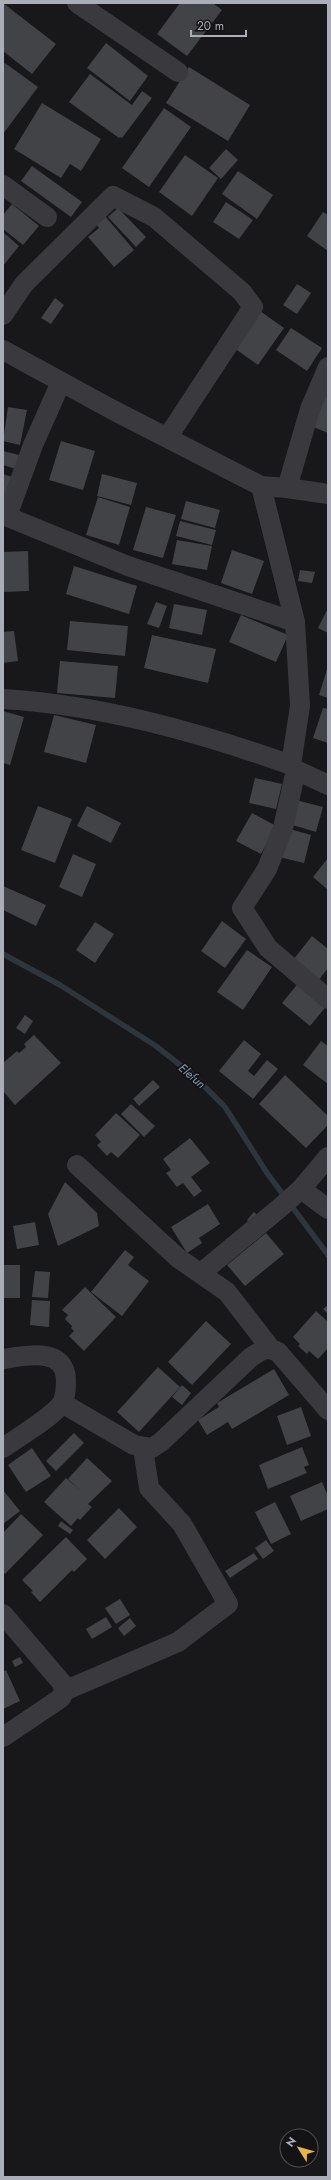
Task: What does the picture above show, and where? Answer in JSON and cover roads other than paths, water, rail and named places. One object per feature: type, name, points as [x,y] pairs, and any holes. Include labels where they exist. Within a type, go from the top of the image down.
[{"type":"street","points":[[77,3],[178,72]]},
{"type":"street","points":[[3,185],[47,217]]},
{"type":"street","points":[[3,315],[24,284],[113,196],[154,218],[242,292],[253,306],[167,438]]},
{"type":"street","points":[[3,350],[167,438],[261,486],[328,494]]},
{"type":"street","points":[[287,488],[310,409],[328,367]]},
{"type":"street","points":[[61,382],[33,445],[5,516],[128,566],[295,622]]},
{"type":"street","points":[[261,486],[295,622],[300,706],[294,768],[281,835],[267,869],[242,908],[268,948],[328,999]]},
{"type":"street","points":[[3,699],[53,702],[165,725],[268,757],[328,785]]},
{"type":"street","points":[[268,757],[296,742]]},
{"type":"street","points":[[201,1273],[292,1197],[328,1157]]},
{"type":"street","points":[[77,1165],[178,1258],[227,1292],[271,1349]]},
{"type":"street","points":[[292,1197],[328,1209]]},
{"type":"street","points":[[62,1403],[134,1445],[143,1448],[152,1448],[161,1442],[250,1358],[263,1349],[271,1349],[278,1352],[328,1410]]},
{"type":"street","points":[[3,1359],[38,1354],[52,1357],[60,1364],[66,1375],[66,1390],[62,1403],[3,1448]]},
{"type":"street","points":[[64,1691],[178,1642],[228,1604],[182,1524],[149,1488],[143,1448]]},
{"type":"street","points":[[3,1614],[62,1683],[64,1691],[61,1698],[3,1737]]},
{"type":"waterway","name":"Elefun","points":[[3,954],[60,985],[156,1046],[194,1076],[225,1107],[267,1173],[328,1255]]}]
